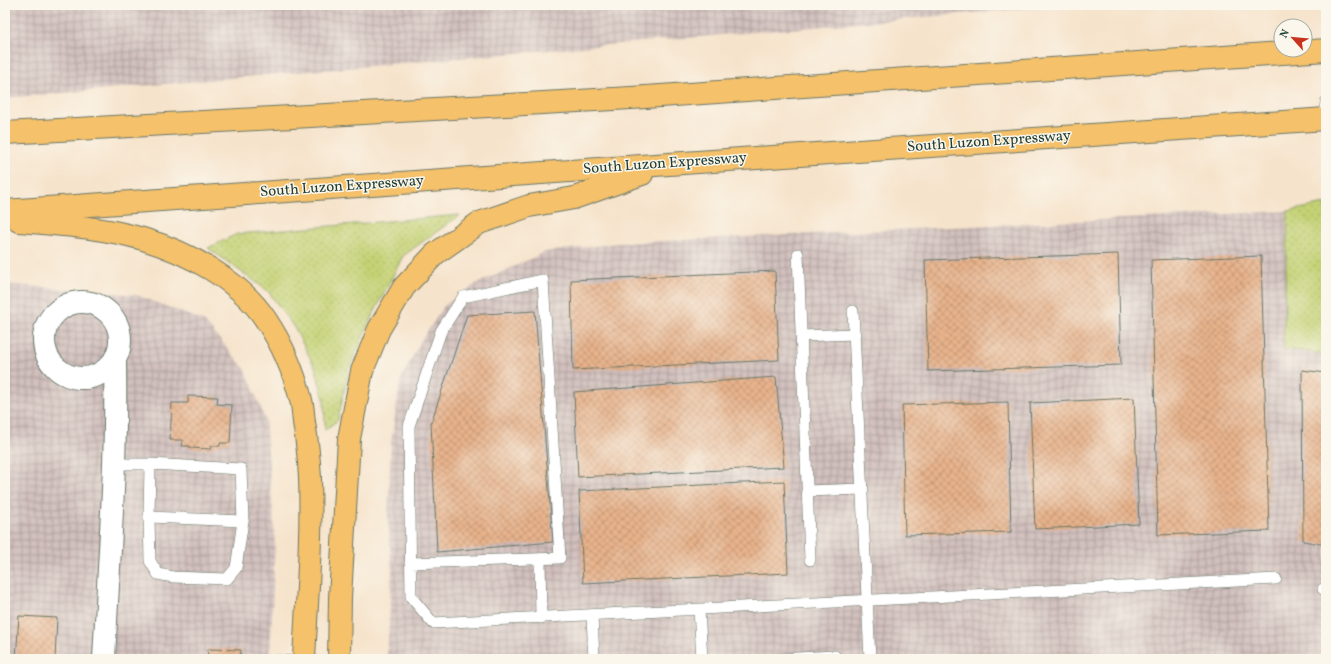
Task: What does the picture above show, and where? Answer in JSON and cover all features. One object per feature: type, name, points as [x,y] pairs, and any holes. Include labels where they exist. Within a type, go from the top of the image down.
[{"type":"highway","points":[[5,134],[631,98],[1326,50]]},
{"type":"highway","name":"South Luzon Expressway","points":[[5,211],[669,164],[1325,113]]},
{"type":"highway","points":[[339,659],[340,598],[348,439],[362,371],[379,329],[404,287],[435,254],[479,223],[530,206],[574,198],[669,164]]},
{"type":"highway","points":[[5,219],[120,233],[166,247],[188,256],[222,277],[247,297],[266,319],[292,371],[302,401],[309,453],[311,511],[304,659]]},
{"type":"street","points":[[104,659],[114,464],[116,400],[115,360]]},
{"type":"lane","points":[[798,254],[810,560]]},
{"type":"lane","points":[[410,563],[560,558],[544,280],[463,297],[441,331],[409,426],[410,563],[411,597],[433,623],[1276,579]]},
{"type":"lane","points":[[854,311],[870,659]]},
{"type":"lane","points":[[801,336],[855,334]]},
{"type":"lane","points":[[114,464],[150,464],[241,469],[243,522],[236,568],[227,579],[173,577],[158,574],[150,561],[150,464]]},
{"type":"lane","points":[[807,491],[863,489]]},
{"type":"lane","points":[[149,517],[243,522]]},
{"type":"lane","points":[[540,559],[541,618]]},
{"type":"lane","points":[[699,610],[702,659]]},
{"type":"lane","points":[[592,615],[594,659]]},
{"type":"lane","points":[[779,659],[835,656]]},
{"type":"shaded area","points":[[5,5],[1063,5],[5,98]]},
{"type":"shaded area","points":[[1288,211],[1283,349],[1326,354],[1326,659],[387,659],[392,573],[388,520],[391,443],[401,378],[422,339],[445,305],[476,284],[545,252],[618,243]]},
{"type":"shaded area","points":[[5,284],[137,295],[204,321],[246,370],[265,419],[275,538],[270,659],[5,659]]},
{"type":"green space","points":[[1326,204],[1326,354],[1283,349],[1288,211]]},
{"type":"green space","points":[[460,215],[403,256],[370,321],[349,369],[338,420],[325,430],[324,399],[315,367],[295,329],[268,291],[208,248],[237,234]]},
{"type":"building","points":[[1118,254],[1121,365],[928,371],[925,260]]},
{"type":"building","points":[[1261,256],[1269,531],[1158,535],[1151,260]]},
{"type":"building","points":[[775,271],[779,360],[573,370],[571,280]]},
{"type":"building","points":[[535,311],[553,542],[437,552],[431,423],[467,315]]},
{"type":"building","points":[[1302,370],[1326,373],[1326,545],[1303,541]]},
{"type":"building","points":[[776,377],[784,467],[578,477],[574,392]]},
{"type":"building","points":[[188,396],[218,397],[217,404],[232,405],[230,443],[220,443],[220,446],[211,446],[211,449],[190,448],[190,446],[182,446],[183,440],[170,440],[172,403],[188,403]]},
{"type":"building","points":[[1134,398],[1139,524],[1035,529],[1030,403]]},
{"type":"building","points":[[1008,402],[1011,532],[905,535],[902,405]]},
{"type":"building","points":[[784,481],[788,573],[583,583],[579,491]]},
{"type":"building","points":[[19,616],[57,618],[55,659],[16,659]]},
{"type":"building","points":[[208,649],[241,650],[240,659],[207,659]]},
{"type":"building","points":[[276,655],[331,658],[331,659],[276,659]]}]
